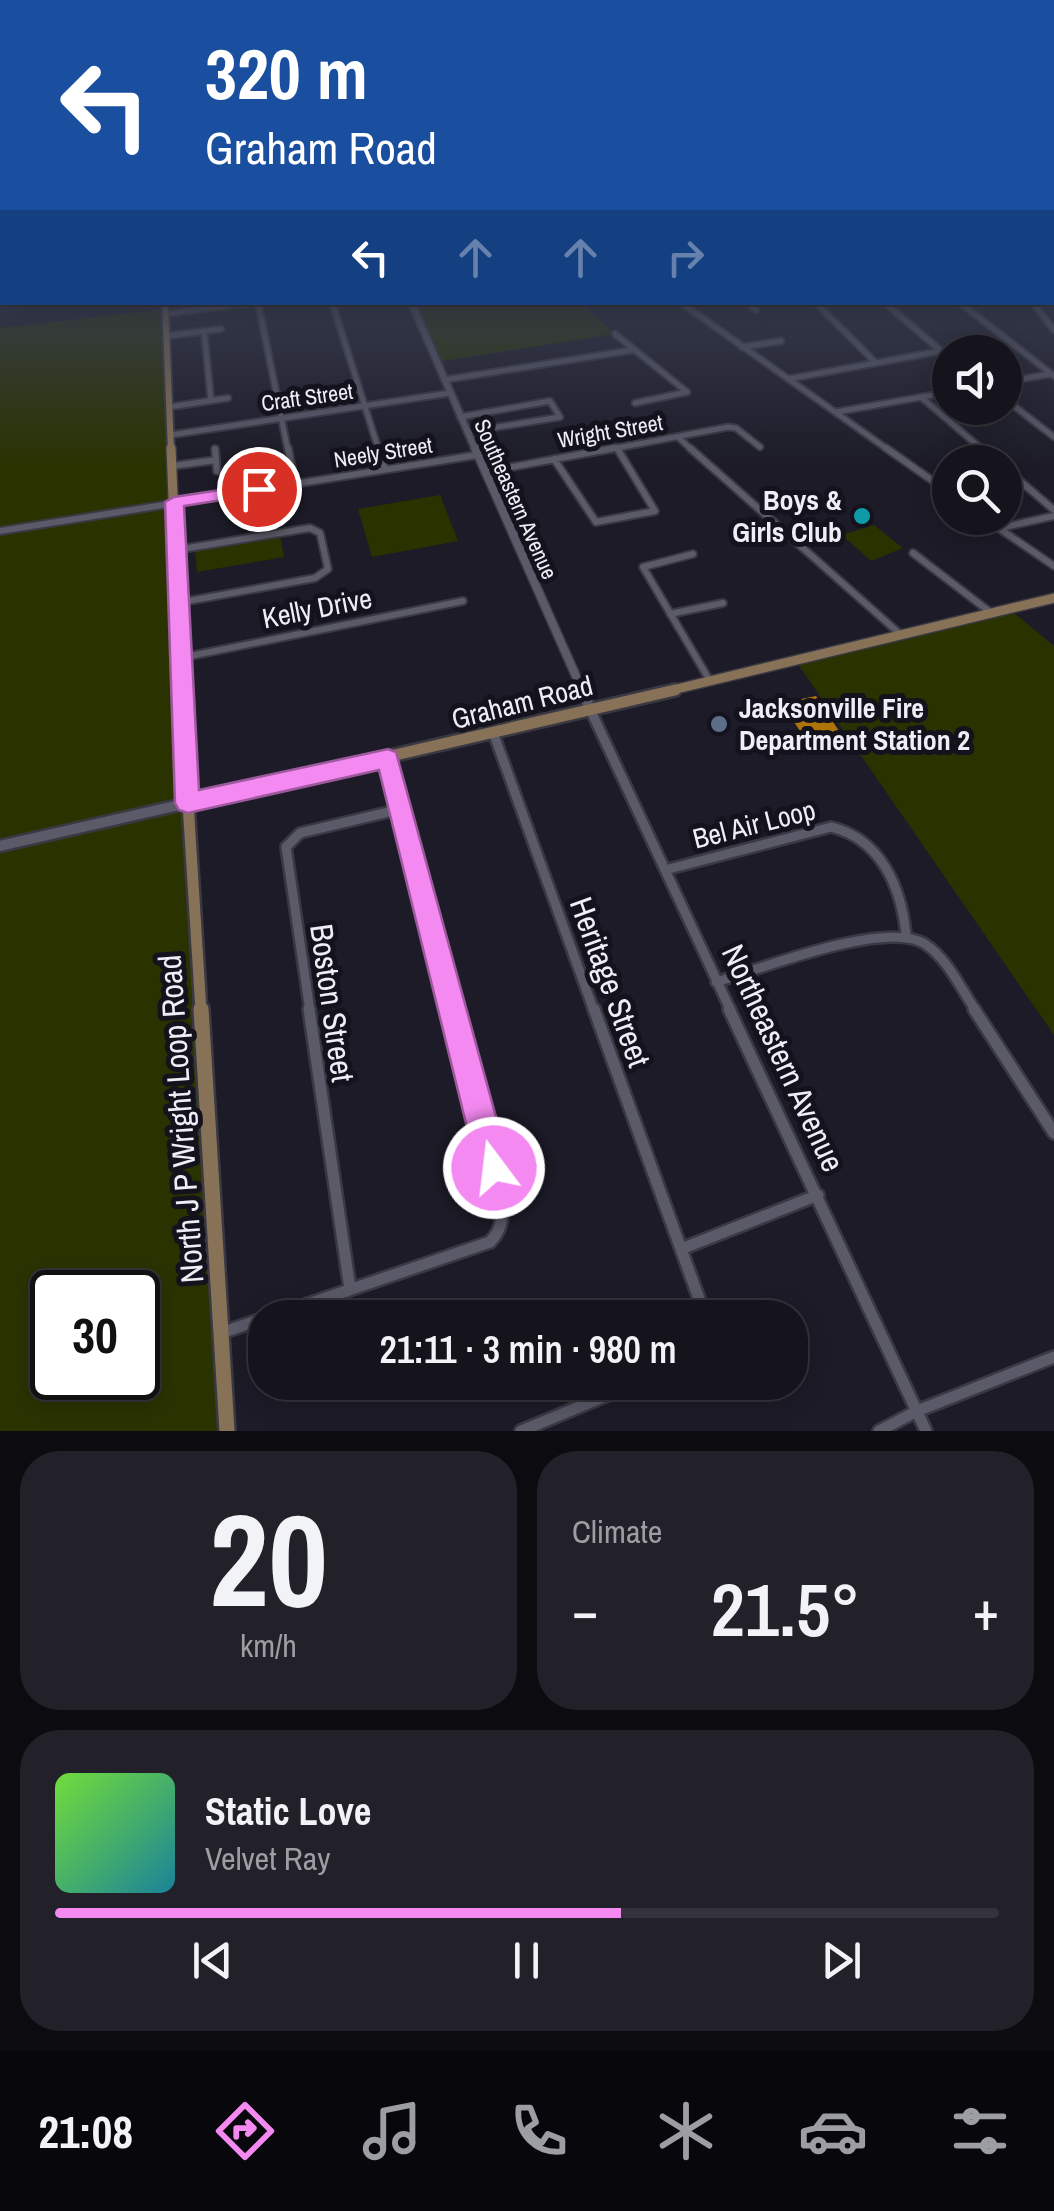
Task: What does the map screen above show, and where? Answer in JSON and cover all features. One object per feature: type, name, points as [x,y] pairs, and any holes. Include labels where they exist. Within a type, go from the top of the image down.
[{"type":"main road","name":"North J P Wright Loop Road","points":[[166,333],[188,803],[227,1431]]},
{"type":"main road","name":"Graham Road","points":[[188,803],[388,759],[1054,598]]},
{"type":"street","points":[[166,336],[197,333]]},
{"type":"street","points":[[204,333],[211,400]]},
{"type":"street","points":[[264,333],[295,484]]},
{"type":"street","points":[[342,333],[385,469]]},
{"type":"street","name":"Southeastern Avenue","points":[[423,333],[590,709]]},
{"type":"street","points":[[722,333],[932,481]]},
{"type":"street","points":[[846,333],[876,363]]},
{"type":"street","points":[[788,379],[941,350],[921,333]]},
{"type":"street","points":[[998,333],[1052,375]]},
{"type":"street","points":[[615,334],[687,392],[634,403]]},
{"type":"street","points":[[742,347],[781,341]]},
{"type":"street","points":[[444,380],[634,350]]},
{"type":"street","points":[[1022,379],[1052,375]]},
{"type":"street","name":"Craft Street","points":[[170,434],[450,393]]},
{"type":"street","points":[[836,412],[932,395]]},
{"type":"street","points":[[921,397],[978,445]]},
{"type":"street","points":[[169,407],[228,398]]},
{"type":"street","points":[[460,417],[550,401],[560,417],[467,432]]},
{"type":"street","points":[[1022,413],[1054,438]]},
{"type":"street","name":"Wright Street","points":[[485,472],[728,427],[760,447]]},
{"type":"street","points":[[678,437],[900,634]]},
{"type":"street","points":[[554,459],[596,522],[654,512],[656,507],[616,448]]},
{"type":"street","points":[[214,449],[217,471]]},
{"type":"street","name":"Neely Street","points":[[0,532],[478,455]]},
{"type":"street","points":[[172,466],[216,460]]},
{"type":"street","points":[[1022,484],[1054,513]]},
{"type":"street","points":[[1022,522],[1054,513]]},
{"type":"street","points":[[176,550],[310,528],[320,532],[328,569],[316,578],[177,603]]},
{"type":"street","points":[[1009,535],[1054,566]]},
{"type":"street","points":[[913,552],[990,612]]},
{"type":"street","points":[[693,554],[643,566],[710,681]]},
{"type":"street","name":"Kelly Drive","points":[[180,658],[463,601]]},
{"type":"street","points":[[670,614],[723,603]]},
{"type":"street","name":"Northeastern Avenue","points":[[590,709],[926,1431]]},
{"type":"street","name":"Heritage Street","points":[[493,732],[699,1300]]},
{"type":"street","points":[[318,1300],[490,1242],[503,1222],[500,1191],[388,759]]},
{"type":"street","name":"Graham Road","points":[[0,846],[188,803]]},
{"type":"street","name":"Boston Street","points":[[350,1289],[286,846],[300,833],[401,808]]},
{"type":"street","name":"Bel Air Loop","points":[[665,870],[832,827],[846,828],[862,837],[895,886],[904,908],[906,934]]},
{"type":"street","points":[[716,982],[874,936],[906,934],[927,944],[944,962],[1054,1134]]},
{"type":"street","points":[[681,1249],[818,1196]]},
{"type":"street","points":[[222,1333],[248,1324]]},
{"type":"street","points":[[880,1431],[916,1411],[1054,1357]]},
{"type":"street","points":[[520,1431],[595,1400]]},
{"type":"green space","points":[[0,333],[166,333],[227,1431],[0,1431]]},
{"type":"green space","points":[[424,333],[615,334],[436,362]]},
{"type":"green space","points":[[440,495],[458,541],[372,557],[358,509]]},
{"type":"green space","points":[[874,525],[903,548],[871,561],[842,535]]},
{"type":"green space","points":[[280,535],[284,557],[197,572],[195,550]]},
{"type":"green space","points":[[1008,608],[1054,646],[1054,1035],[795,660]]},
{"type":"building","points":[[816,696],[841,734],[807,742],[782,703]]},
{"type":"place","name":"Boys & Girls Club","points":[[862,516]]},
{"type":"place","name":"Jacksonville Fire Department Station 2","points":[[719,724]]},
{"type":"route","points":[[259,489],[174,502],[188,803],[388,759],[494,1168]]}]
